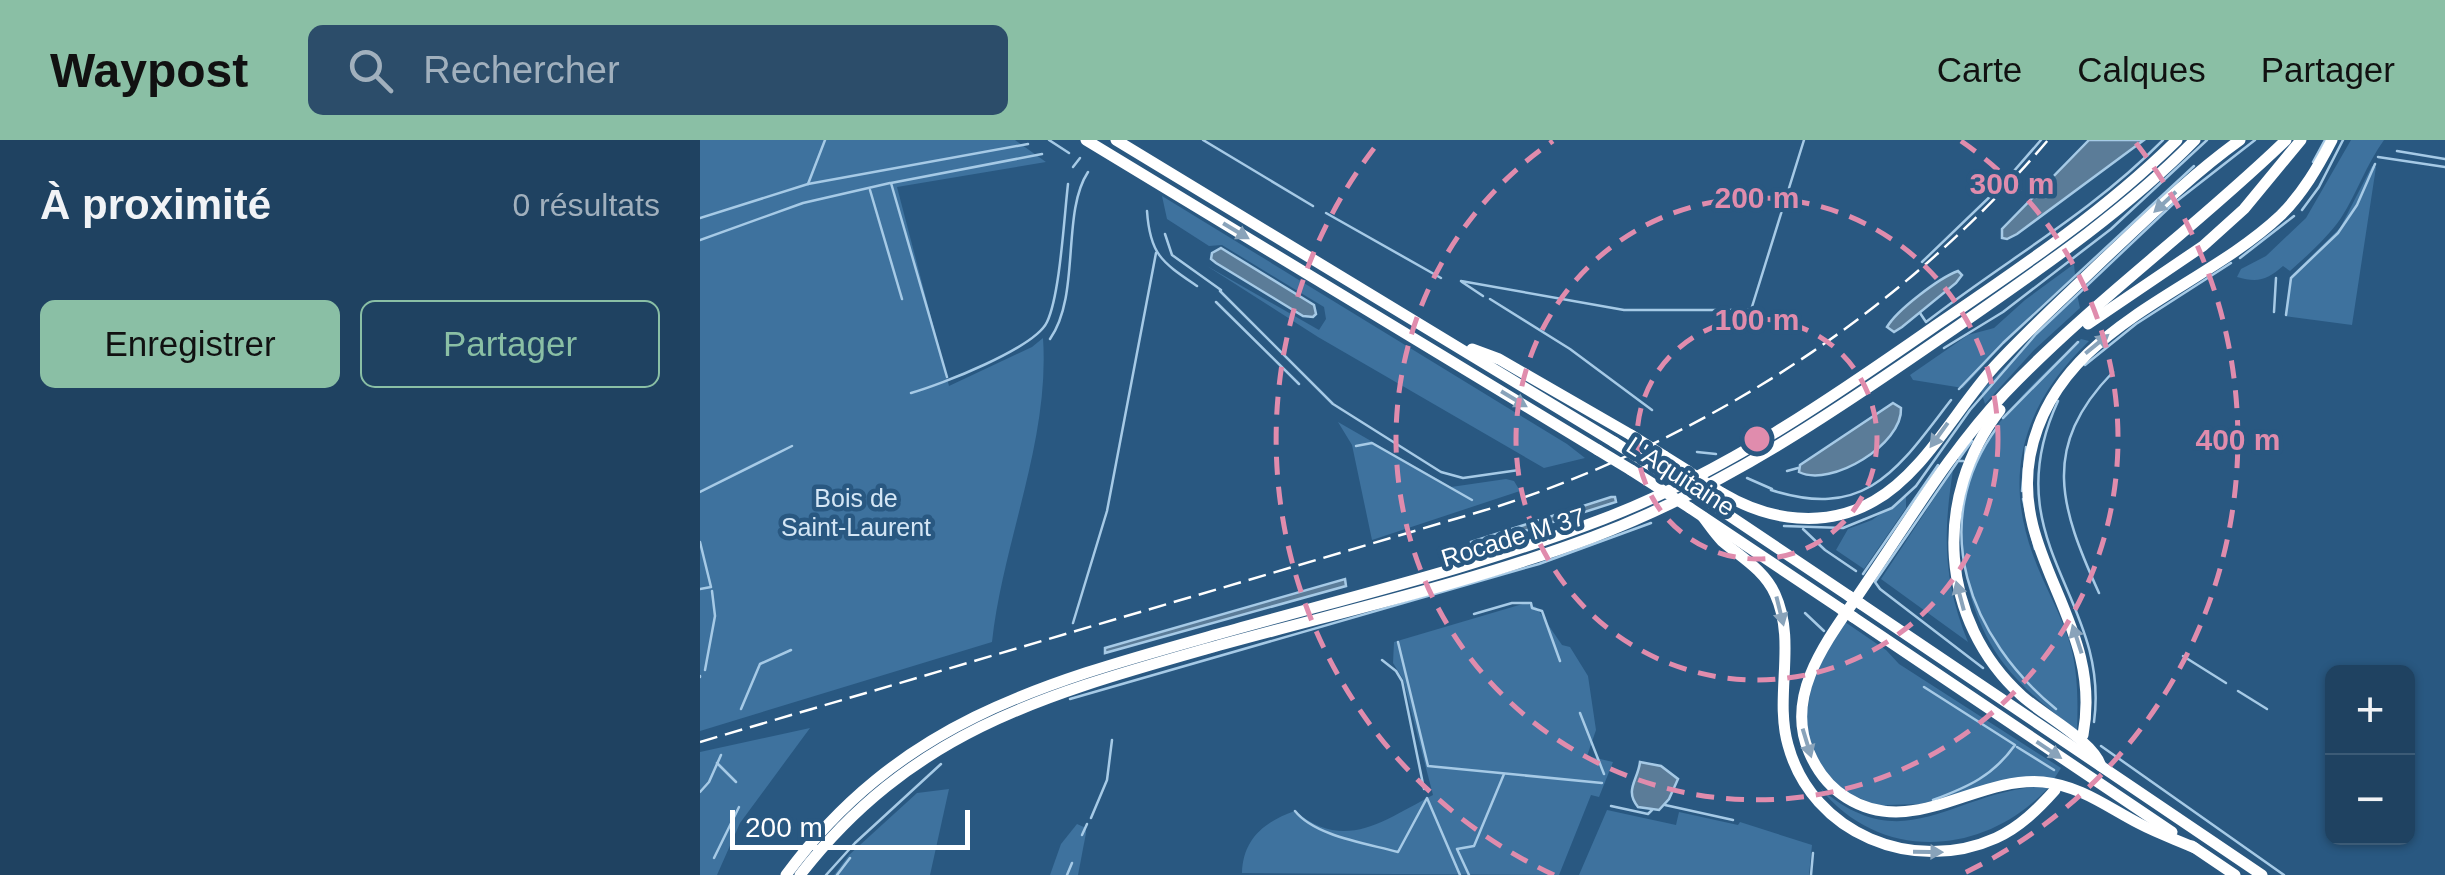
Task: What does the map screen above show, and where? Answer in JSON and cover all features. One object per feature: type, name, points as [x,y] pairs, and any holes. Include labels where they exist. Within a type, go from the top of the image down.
[{"type":"highway","name":"L'Aquitaine","points":[[1086,140],[1656,486],[2235,875]]},
{"type":"highway","name":"L'Aquitaine","points":[[1116,140],[1673,478],[2262,875]]},
{"type":"highway","name":"Rocade M 37","points":[[786,875],[828,824],[870,784],[926,743],[979,719],[1050,689],[1533,544],[1690,482],[1800,420],[2046,250],[2109,202],[2177,140]]},
{"type":"highway","name":"Rocade M 37","points":[[1050,689],[1538,556],[1626,524],[1711,485],[1806,430],[2066,251],[2138,194],[2194,140]]},
{"type":"highway","points":[[1440,336],[1499,359],[1722,493],[1759,511],[1807,519],[1840,515],[1885,494],[1915,467],[1964,402],[2016,344],[2178,190],[2240,140]]},
{"type":"highway","points":[[2195,848],[2138,823],[2090,795],[2041,782],[2005,784],[1920,811],[1872,810],[1840,794],[1820,773],[1806,746],[1802,708],[1810,675],[1828,640],[1938,476],[1993,406],[2045,354],[2286,140]]},
{"type":"highway","points":[[2101,766],[2097,754],[2013,688],[1992,665],[1976,638],[1954,571],[1954,520],[1959,489],[1988,424],[2036,369],[2108,310],[2203,246],[2244,209],[2301,140]]},
{"type":"highway","points":[[2082,735],[2087,701],[2083,658],[2036,538],[2029,502],[2029,466],[2042,414],[2066,374],[2090,350],[2280,215],[2307,183],[2332,140]]},
{"type":"highway","points":[[1704,517],[1720,539],[1759,570],[1776,595],[1784,632],[1781,702],[1786,739],[1804,784],[1842,824],[1888,847],[1950,852],[2013,828],[2062,781]]},
{"type":"highway","name":"Rocade M 37","points":[[800,875],[837,831],[885,786],[979,719]]},
{"type":"green space","name":"Bois de Saint-Laurent","points":[[700,140],[1015,140],[1046,162],[897,187],[949,386],[1032,347],[1043,338],[1040,415],[992,642],[700,731]]},
{"type":"green space","points":[[2351,140],[2384,140],[2330,232],[2290,271],[2283,266],[2262,279],[2237,277],[2241,269],[2266,256],[2306,218]]},
{"type":"green space","points":[[2372,166],[2376,167],[2352,325],[2285,316],[2291,276],[2340,228]]},
{"type":"green space","points":[[1162,196],[1585,458],[1544,468],[1318,337],[1207,266],[1319,330],[1326,319],[1324,307],[1222,245],[1209,246],[1167,219]]},
{"type":"green space","points":[[2074,264],[2075,275],[2030,316],[1963,388],[1913,380],[1910,375],[1968,335],[1994,328]]},
{"type":"green space","points":[[2077,294],[2080,308],[2034,350],[1985,404],[1981,391]]},
{"type":"green space","points":[[2081,339],[2089,341],[2049,388],[2035,413],[2020,466],[2024,524],[2071,647],[2077,731],[2020,683],[1988,638],[1967,581],[1963,519],[1977,460],[1992,433],[2023,395]]},
{"type":"green space","points":[[1338,422],[1451,487],[1506,479],[1514,481],[1520,491],[1372,540],[1352,445]]},
{"type":"green space","points":[[1953,470],[1947,557],[1954,598],[1968,642],[1881,579]]},
{"type":"green space","points":[[1906,496],[1906,508],[1864,569],[1836,550],[1848,529],[1872,520]]},
{"type":"green space","points":[[1526,603],[1536,607],[1562,645],[1570,647],[1588,676],[1596,730],[1587,756],[1613,762],[1599,797],[1591,795],[1559,875],[1242,873],[1251,842],[1264,827],[1284,815],[1295,811],[1331,830],[1348,831],[1381,822],[1433,795],[1403,679],[1393,663],[1394,642]]},
{"type":"green space","points":[[1845,622],[1886,650],[1899,664],[2061,768],[2054,779],[1985,787],[1920,804],[1887,805],[1885,809],[1841,790],[1817,762],[1805,724],[1814,672]]},
{"type":"green space","points":[[810,728],[740,823],[717,875],[700,875],[700,752]]},
{"type":"green space","points":[[2035,787],[2048,788],[2023,811],[1994,827],[1964,838],[1933,842],[1902,839],[1872,830],[1845,813],[1820,788],[1849,809],[1876,819],[1902,821]]},
{"type":"green space","points":[[949,789],[930,875],[834,875],[849,855],[917,793]]},
{"type":"green space","points":[[1607,810],[1676,825],[1679,812],[1738,825],[1740,822],[1812,845],[1809,875],[1579,875]]},
{"type":"green space","points":[[1077,824],[1086,828],[1078,875],[1050,875],[1061,844]]},
{"type":"shaded area","points":[[2089,140],[2144,140],[2017,234],[2002,238],[2002,229]]},
{"type":"shaded area","points":[[1221,248],[1314,305],[1316,314],[1303,316],[1216,263],[1211,259],[1212,253]]},
{"type":"shaded area","points":[[1958,271],[1962,275],[1956,283],[1902,327],[1894,332],[1887,327],[1919,295]]},
{"type":"shaded area","points":[[1893,403],[1901,408],[1899,422],[1878,448],[1829,474],[1799,472],[1800,465]]},
{"type":"shaded area","points":[[1611,497],[1616,502],[1471,548],[1471,542]]},
{"type":"shaded area","points":[[1345,579],[1346,586],[1105,653],[1105,648]]},
{"type":"shaded area","points":[[1640,762],[1661,766],[1678,779],[1659,810],[1638,807],[1634,801],[1632,790]]},
{"type":"waterway","points":[[808,184],[825,140]]},
{"type":"waterway","points":[[1049,140],[1069,153]]},
{"type":"waterway","points":[[1203,140],[1313,206]]},
{"type":"waterway","points":[[1461,281],[1624,310],[1751,310],[1804,140]]},
{"type":"waterway","points":[[1922,262],[2000,187],[2041,140]]},
{"type":"waterway","points":[[1920,313],[1926,322],[2077,214],[2163,140]]},
{"type":"waterway","points":[[1944,348],[2003,312],[2111,229],[2207,140]]},
{"type":"waterway","points":[[1784,526],[1843,528],[1892,508],[1916,486],[1970,410],[2036,334],[2173,204],[2255,140]]},
{"type":"waterway","points":[[2313,162],[2325,140]]},
{"type":"waterway","points":[[2302,210],[2319,187],[2343,140]]},
{"type":"waterway","points":[[700,218],[808,184],[1028,144]]},
{"type":"waterway","points":[[2397,151],[2445,159]]},
{"type":"waterway","points":[[947,377],[891,183],[1042,154]]},
{"type":"waterway","points":[[2378,157],[2445,167]]},
{"type":"waterway","points":[[1073,167],[1080,158]]},
{"type":"waterway","points":[[2286,315],[2291,278],[2338,233],[2357,205],[2375,164]]},
{"type":"waterway","points":[[1959,389],[2003,343],[2194,166]]},
{"type":"waterway","points":[[1050,339],[1065,300],[1075,209],[1088,172]]},
{"type":"waterway","points":[[700,240],[803,203],[890,183]]},
{"type":"waterway","points":[[911,393],[1006,354],[1025,343],[1047,322],[1058,275],[1068,184]]},
{"type":"waterway","points":[[870,190],[902,299]]},
{"type":"waterway","points":[[1147,211],[1151,238],[1160,256],[1197,286]]},
{"type":"waterway","points":[[1326,213],[1441,278]]},
{"type":"waterway","points":[[2240,258],[2294,216]]},
{"type":"waterway","points":[[1165,234],[1172,255],[1221,290]]},
{"type":"waterway","points":[[1073,623],[1107,511],[1156,253]]},
{"type":"waterway","points":[[2085,365],[2136,324],[2231,263]]},
{"type":"waterway","points":[[2274,312],[2276,278]]},
{"type":"waterway","points":[[1462,282],[1483,296]]},
{"type":"waterway","points":[[1220,291],[1333,404],[1441,472],[1463,478],[1519,470]]},
{"type":"waterway","points":[[1490,299],[1570,349],[1652,410]]},
{"type":"waterway","points":[[1216,302],[1299,384]]},
{"type":"waterway","points":[[2003,418],[2078,342]]},
{"type":"waterway","points":[[2099,593],[2074,533],[2064,478],[2066,452],[2075,426],[2113,372]]},
{"type":"waterway","points":[[1771,490],[1804,498],[1857,493],[1897,466],[1951,400]]},
{"type":"waterway","points":[[2058,401],[2042,450],[2039,493],[2045,532],[2086,639],[2095,678],[2094,722]]},
{"type":"waterway","points":[[1998,426],[1976,463],[1964,502],[1962,540],[1967,578],[2000,649],[2056,709]]},
{"type":"waterway","points":[[1959,459],[1972,441]]},
{"type":"waterway","points":[[1356,446],[1372,443],[1472,500]]},
{"type":"waterway","points":[[700,492],[792,446]]},
{"type":"waterway","points":[[2022,491],[2026,447]]},
{"type":"waterway","points":[[1697,452],[1716,454]]},
{"type":"waterway","points":[[1963,461],[1958,461],[1875,582],[1983,668]]},
{"type":"waterway","points":[[1863,574],[1938,465]]},
{"type":"waterway","points":[[1787,471],[1798,468]]},
{"type":"waterway","points":[[1747,478],[1772,489]]},
{"type":"waterway","points":[[2023,499],[2035,549]]},
{"type":"waterway","points":[[1070,699],[1539,564],[1651,523]]},
{"type":"waterway","points":[[1803,529],[1856,571]]},
{"type":"waterway","points":[[700,542],[711,587],[700,589]]},
{"type":"waterway","points":[[705,670],[715,616],[712,591]]},
{"type":"waterway","points":[[1474,614],[1512,603],[1531,603],[1532,608],[1542,611],[1560,661]]},
{"type":"waterway","points":[[1805,613],[1824,631]]},
{"type":"waterway","points":[[1398,642],[1428,766],[1602,783]]},
{"type":"waterway","points":[[741,709],[760,664],[791,650]]},
{"type":"waterway","points":[[2183,656],[2226,683]]},
{"type":"waterway","points":[[1382,660],[1402,681],[1424,789]]},
{"type":"waterway","points":[[1924,687],[2015,745],[1979,779],[1933,800]]},
{"type":"waterway","points":[[2238,691],[2267,709]]},
{"type":"waterway","points":[[1580,713],[1604,774]]},
{"type":"waterway","points":[[1091,818],[1107,780],[1112,740]]},
{"type":"waterway","points":[[2101,746],[2284,875]]},
{"type":"waterway","points":[[2017,747],[2054,770]]},
{"type":"waterway","points":[[700,792],[721,755]]},
{"type":"waterway","points":[[717,763],[736,782]]},
{"type":"waterway","points":[[826,875],[941,764]]},
{"type":"waterway","points":[[1469,875],[1457,849],[1474,846],[1504,774]]},
{"type":"waterway","points":[[1295,811],[1328,833],[1398,852],[1427,798],[1460,875]]},
{"type":"waterway","points":[[1665,805],[1733,820]]},
{"type":"waterway","points":[[1611,806],[1648,814],[1652,810]]},
{"type":"waterway","points":[[714,858],[739,807]]},
{"type":"waterway","points":[[1082,835],[1087,824]]},
{"type":"waterway","points":[[1811,875],[1813,853]]},
{"type":"waterway","points":[[837,875],[850,858]]},
{"type":"waterway","points":[[1067,875],[1072,863]]},
{"type":"railway","points":[[700,742],[1499,506],[1655,443],[1799,361],[1867,313],[1931,260],[2048,140]]}]
